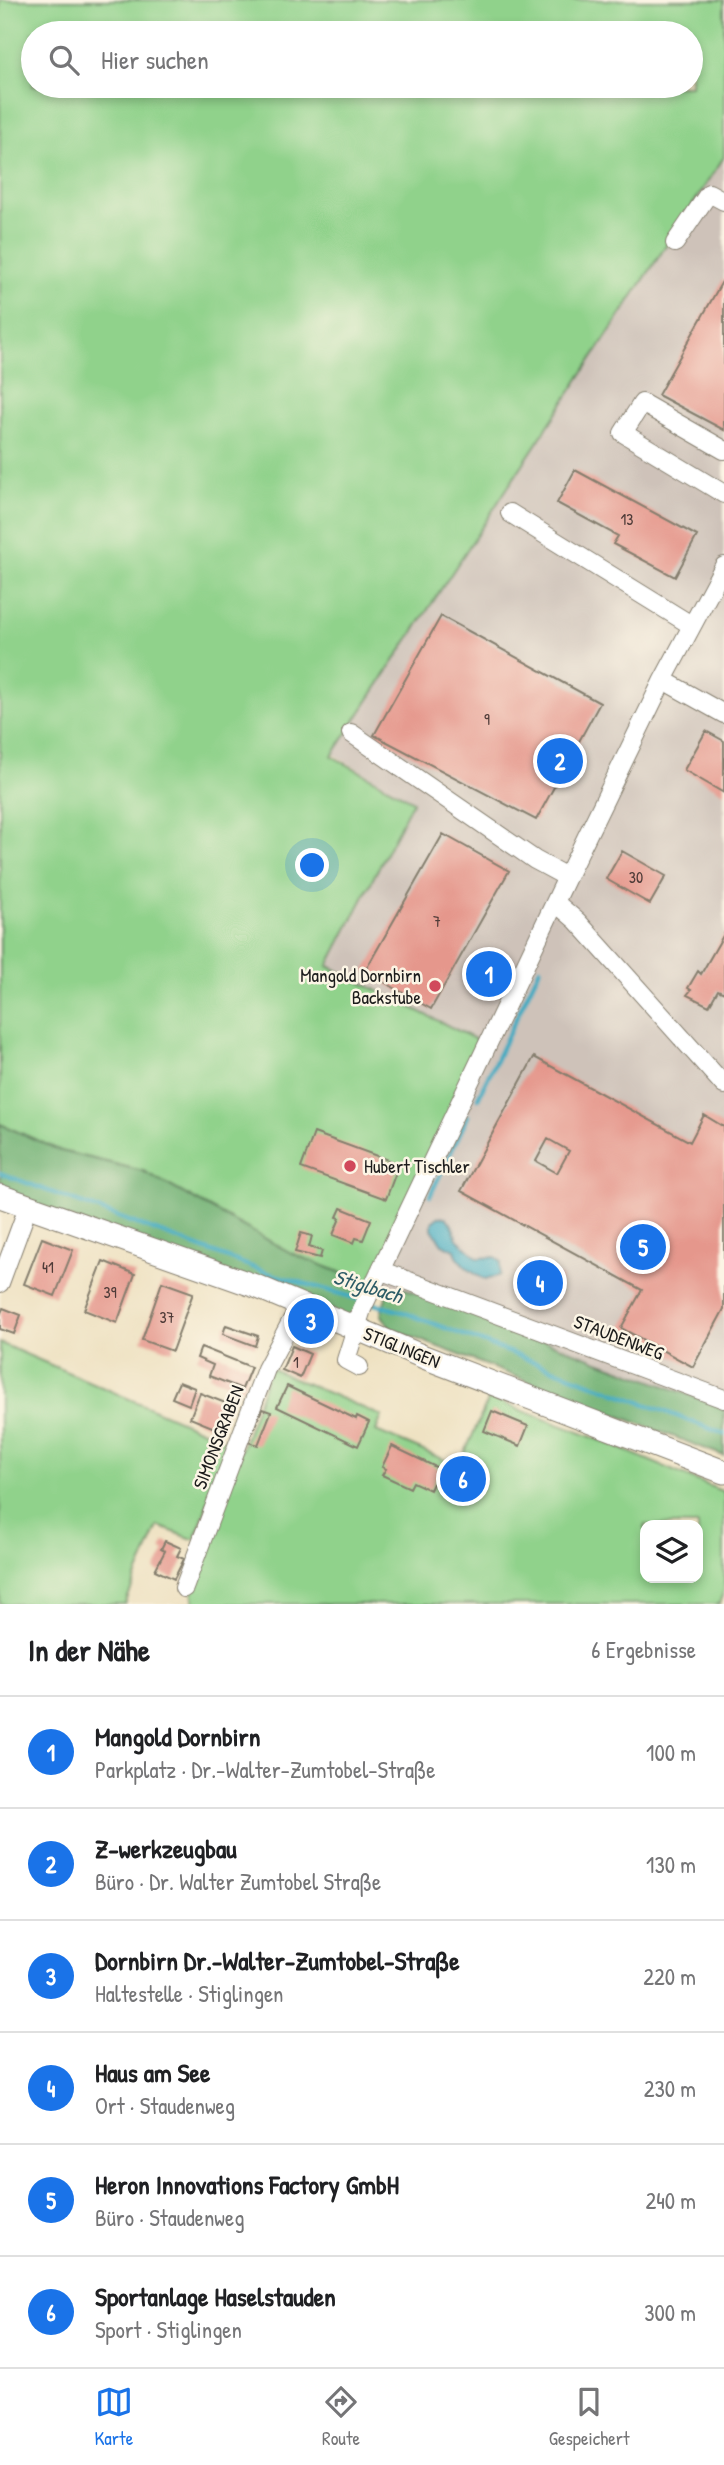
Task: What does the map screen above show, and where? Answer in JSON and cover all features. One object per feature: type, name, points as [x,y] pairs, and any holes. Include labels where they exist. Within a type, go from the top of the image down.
[{"type":"main road","name":"STIGLINGEN","points":[[0,1196],[212,1270],[300,1305],[362,1311],[424,1357],[724,1472]]},
{"type":"street","points":[[675,243],[709,193],[724,201]]},
{"type":"street","points":[[724,450],[642,403],[623,433],[724,494]]},
{"type":"street","points":[[510,513],[691,625]]},
{"type":"street","points":[[359,1367],[346,1360],[362,1311],[568,875],[663,680],[724,566]]},
{"type":"street","points":[[663,680],[724,714]]},
{"type":"street","points":[[351,733],[535,860],[568,875]]},
{"type":"street","points":[[556,903],[577,921],[724,1085]]},
{"type":"street","points":[[0,1283],[28,1207]]},
{"type":"street","name":"STAUDENWEG","points":[[382,1271],[724,1399]]},
{"type":"street","name":"SIMONSGRABEN","points":[[184,1588],[266,1369],[300,1305]]},
{"type":"shaded area","points":[[724,157],[724,1414],[373,1285],[328,966],[413,802],[333,754]]},
{"type":"green space","points":[[0,0],[724,0],[724,157],[332,756],[413,801],[328,966],[487,1045],[373,1285],[293,1254],[143,1171],[61,1151],[0,1124]]},
{"type":"green space","points":[[0,1124],[61,1151],[143,1171],[293,1254],[373,1285],[355,1326],[0,1192]]},
{"type":"green space","points":[[406,1289],[724,1408],[724,1456],[391,1329],[381,1314],[388,1290]]},
{"type":"green space","points":[[0,1343],[229,1442],[195,1540],[158,1526],[125,1604],[0,1604]]},
{"type":"green space","points":[[270,1368],[382,1416],[376,1431],[459,1466],[489,1398],[605,1442],[724,1492],[724,1590],[719,1604],[194,1604],[192,1589]]},
{"type":"water","points":[[438,1217],[446,1217],[457,1239],[478,1258],[496,1257],[501,1262],[500,1275],[486,1280],[467,1268],[459,1260],[455,1250],[442,1244],[432,1229],[432,1222]]},
{"type":"building","points":[[724,278],[724,430],[658,395]]},
{"type":"building","points":[[575,470],[697,536],[675,577],[613,544],[618,536],[557,503]]},
{"type":"building","points":[[441,616],[600,703],[536,820],[374,735]]},
{"type":"building","points":[[706,731],[724,741],[724,793],[684,770]]},
{"type":"building","name":"Mangold Dornbirn Backstube","points":[[443,834],[509,871],[431,1009],[365,971]]},
{"type":"building","points":[[622,851],[666,876],[650,904],[606,879]]},
{"type":"building","points":[[724,934],[724,993],[718,990],[709,1006],[687,995],[691,990],[688,988],[698,971],[701,974]]},
{"type":"building","points":[[534,1057],[690,1142],[704,1115],[724,1127],[724,1309],[693,1367],[621,1328],[642,1290],[461,1191]],"holes":[[[548,1139],[569,1151],[557,1173],[536,1161]]]},
{"type":"building","name":"Hubert Tischler","points":[[314,1133],[399,1164],[386,1199],[301,1168]]},
{"type":"building","points":[[341,1208],[371,1220],[363,1240],[356,1238],[354,1243],[333,1235]]},
{"type":"building","points":[[301,1233],[312,1236],[309,1247],[322,1251],[320,1258],[295,1252]]},
{"type":"building","points":[[42,1238],[73,1250],[55,1296],[24,1284]]},
{"type":"building","points":[[103,1261],[135,1274],[117,1323],[84,1310]]},
{"type":"building","points":[[527,1264],[562,1277],[552,1303],[517,1290]]},
{"type":"building","points":[[162,1282],[193,1293],[172,1351],[142,1340]]},
{"type":"building","points":[[3,1308],[21,1315],[14,1334],[0,1329]]},
{"type":"building","points":[[226,1325],[258,1336],[255,1346],[223,1334]]},
{"type":"building","points":[[292,1346],[310,1354],[300,1378],[282,1370]]},
{"type":"building","points":[[201,1347],[251,1367],[242,1389],[209,1376],[213,1365],[197,1358]]},
{"type":"building","points":[[179,1382],[195,1388],[189,1405],[172,1398]]},
{"type":"building","points":[[287,1386],[356,1419],[357,1416],[369,1422],[358,1446],[277,1407]]},
{"type":"building","points":[[200,1393],[228,1404],[217,1429],[190,1418]]},
{"type":"building","points":[[262,1409],[271,1412],[258,1445],[248,1442]]},
{"type":"building","points":[[492,1411],[528,1426],[520,1446],[484,1431]]},
{"type":"building","points":[[392,1446],[440,1469],[430,1490],[413,1482],[410,1488],[382,1475],[386,1469],[382,1467]]},
{"type":"building","points":[[165,1541],[181,1548],[177,1556],[184,1559],[174,1579],[155,1570],[165,1551],[161,1549]]},
{"type":"waterway","points":[[478,1098],[540,968]]},
{"type":"waterway","points":[[430,1196],[468,1116]]},
{"type":"waterway","name":"Stiglbach","points":[[0,1173],[271,1274],[362,1300]]},
{"type":"waterway","name":"Stiglbach","points":[[371,1303],[403,1312],[724,1434]]},
{"type":"place","name":"Z-werkzeugbau","points":[[560,761]]},
{"type":"place","name":"Mangold Dornbirn","points":[[489,974]]},
{"type":"place","name":"Mangold Dornbirn Backstube","points":[[435,986]]},
{"type":"place","name":"Hubert Tischler","points":[[350,1166]]},
{"type":"place","name":"Heron Innovations Factory GmbH","points":[[643,1247]]},
{"type":"place","name":"Haus am See","points":[[540,1283]]},
{"type":"place","name":"Dornbirn Dr.-Walter-Zumtobel-Straße","points":[[311,1321]]},
{"type":"place","name":"Sportanlage Haselstauden","points":[[463,1479]]}]
